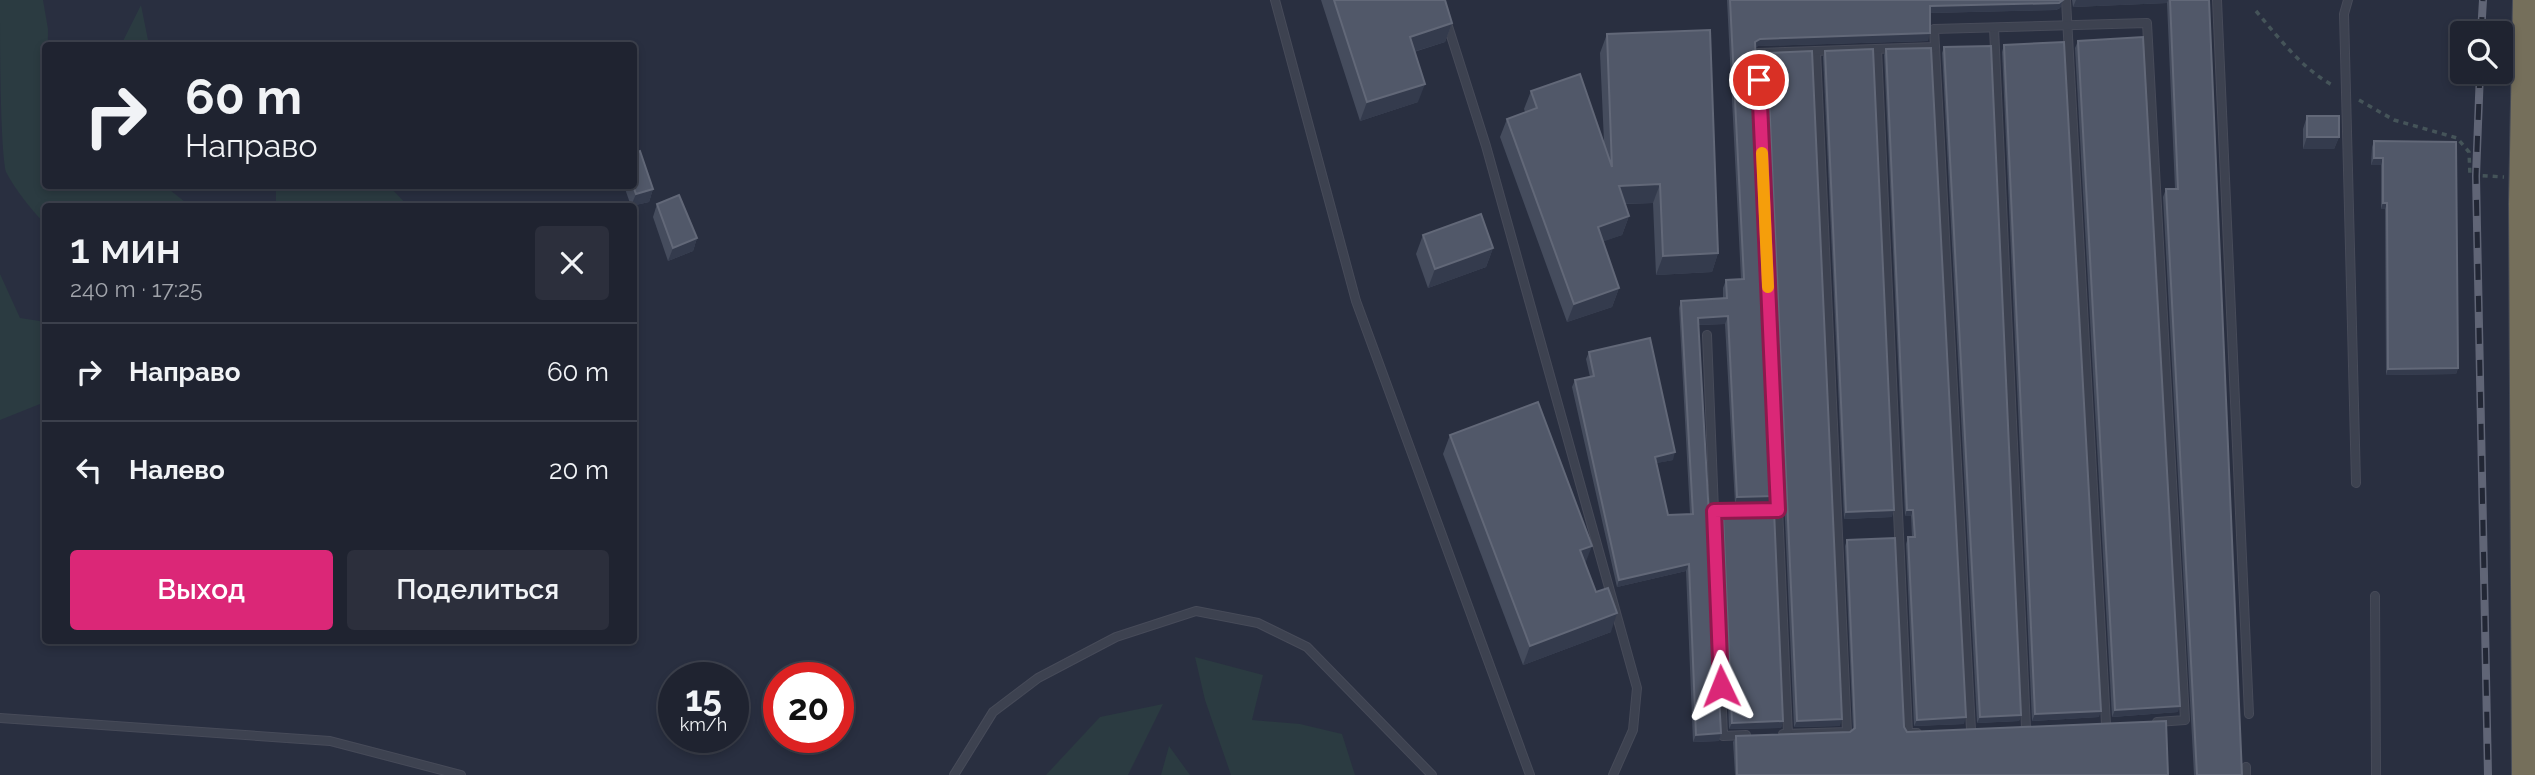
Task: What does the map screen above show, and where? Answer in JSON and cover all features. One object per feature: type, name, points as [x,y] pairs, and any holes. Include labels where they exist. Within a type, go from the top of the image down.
[{"type":"highway","points":[[2527,775],[2524,204],[2528,0]]},
{"type":"lane","points":[[1275,0],[1356,301],[1530,775]]},
{"type":"lane","points":[[2066,0],[2106,724]]},
{"type":"lane","points":[[2217,0],[2249,714]]},
{"type":"lane","points":[[2348,0],[2344,14],[2345,92],[2356,483]]},
{"type":"lane","points":[[1444,13],[1486,146],[1636,688],[1633,730],[1614,775]]},
{"type":"lane","points":[[1971,730],[1934,29],[2147,23],[2185,720],[2146,722]]},
{"type":"lane","points":[[1994,28],[2026,728]]},
{"type":"lane","points":[[1788,734],[1758,53],[1935,47]]},
{"type":"lane","points":[[1877,49],[1908,733],[1933,732]]},
{"type":"lane","points":[[1775,734],[1847,732],[1816,51]]},
{"type":"lane","points":[[1707,335],[1723,736],[1762,735]]},
{"type":"lane","points":[[1714,511],[1778,510]]},
{"type":"lane","points":[[2375,596],[2376,775]]},
{"type":"lane","points":[[954,775],[993,712],[1038,678],[1116,637],[1196,611],[1258,623],[1307,647],[1432,775]]},
{"type":"lane","points":[[0,719],[330,741],[461,775]]},
{"type":"lane","points":[[2093,725],[2119,723]]},
{"type":"lane","points":[[2012,728],[2040,727]]},
{"type":"lane","points":[[1958,731],[1985,730]]},
{"type":"path","points":[[2256,10],[2319,78],[2394,120],[2457,138],[2469,152],[2470,175],[2506,178]]},
{"type":"shaded area","points":[[0,0],[43,0],[48,29],[48,42],[42,42],[42,189],[169,189],[186,203],[42,203],[42,221],[24,200],[6,172],[1,115]]},
{"type":"shaded area","points":[[141,5],[148,42],[122,42]]},
{"type":"shaded area","points":[[276,189],[392,189],[405,203],[276,203]]},
{"type":"shaded area","points":[[0,274],[20,318],[42,321],[42,403],[0,420]]},
{"type":"shaded area","points":[[1195,657],[1263,675],[1252,720],[1300,724],[1342,734],[1355,775],[1231,775],[1205,700]]},
{"type":"shaded area","points":[[1163,704],[1128,775],[1046,775],[1100,717]]},
{"type":"shaded area","points":[[1169,746],[1190,775],[1161,775]]},
{"type":"building","points":[[1334,0],[1445,0],[1452,23],[1410,37],[1425,84],[1367,102]]},
{"type":"building","points":[[1730,0],[2063,0],[2059,3],[1930,6],[1930,33],[1760,39],[1755,42],[1774,496],[1737,497],[1728,316],[1698,318],[1721,733],[1696,735],[1689,564],[1619,580],[1575,380],[1594,376],[1589,352],[1650,338],[1675,452],[1655,457],[1668,515],[1693,514],[1681,301],[1727,298],[1726,280],[1744,279]]},
{"type":"building","points":[[2170,0],[2209,0],[2242,775],[2197,775],[2166,189],[2178,189]]},
{"type":"building","points":[[1710,30],[1718,253],[1663,256],[1660,184],[1619,186],[1629,216],[1598,227],[1619,288],[1574,304],[1507,119],[1537,108],[1531,91],[1580,74],[1612,167],[1607,34]]},
{"type":"building","points":[[2143,37],[2180,706],[2115,710],[2078,41]]},
{"type":"building","points":[[2064,42],[2101,711],[2035,714],[2004,45]]},
{"type":"building","points":[[1991,46],[2021,715],[1980,717],[1944,47]]},
{"type":"building","points":[[1931,48],[1966,717],[1917,720],[1908,537],[1915,537],[1913,510],[1907,510],[1886,49]]},
{"type":"building","points":[[1873,49],[1894,510],[1846,512],[1825,51]]},
{"type":"building","points":[[1812,51],[1842,719],[1797,721],[1767,53]]},
{"type":"building","points":[[2307,116],[2339,116],[2339,137],[2307,137]]},
{"type":"building","points":[[2374,141],[2456,142],[2458,368],[2388,369],[2387,203],[2383,203],[2383,158],[2374,158]]},
{"type":"building","points":[[640,151],[653,189],[636,194],[634,189],[637,189],[637,152]]},
{"type":"building","points":[[679,195],[697,238],[673,248],[657,204]]},
{"type":"building","points":[[1481,214],[1493,248],[1435,269],[1423,235]]},
{"type":"building","points":[[1538,402],[1592,546],[1580,550],[1596,592],[1608,588],[1617,613],[1530,646],[1450,435]]},
{"type":"building","points":[[1774,510],[1783,721],[1732,723],[1723,514]]},
{"type":"building","points":[[1895,538],[1904,727],[1907,732],[2166,721],[2168,775],[1737,775],[1736,736],[1850,732],[1855,728],[1847,540]]},
{"type":"railway","points":[[2482,21],[2483,0]]},
{"type":"railway","points":[[2480,84],[2476,176],[2488,775]]},
{"type":"slow traffic","points":[[1762,153],[1768,287]]},
{"type":"route","points":[[1721,686],[1714,511],[1778,510],[1759,80]]}]
